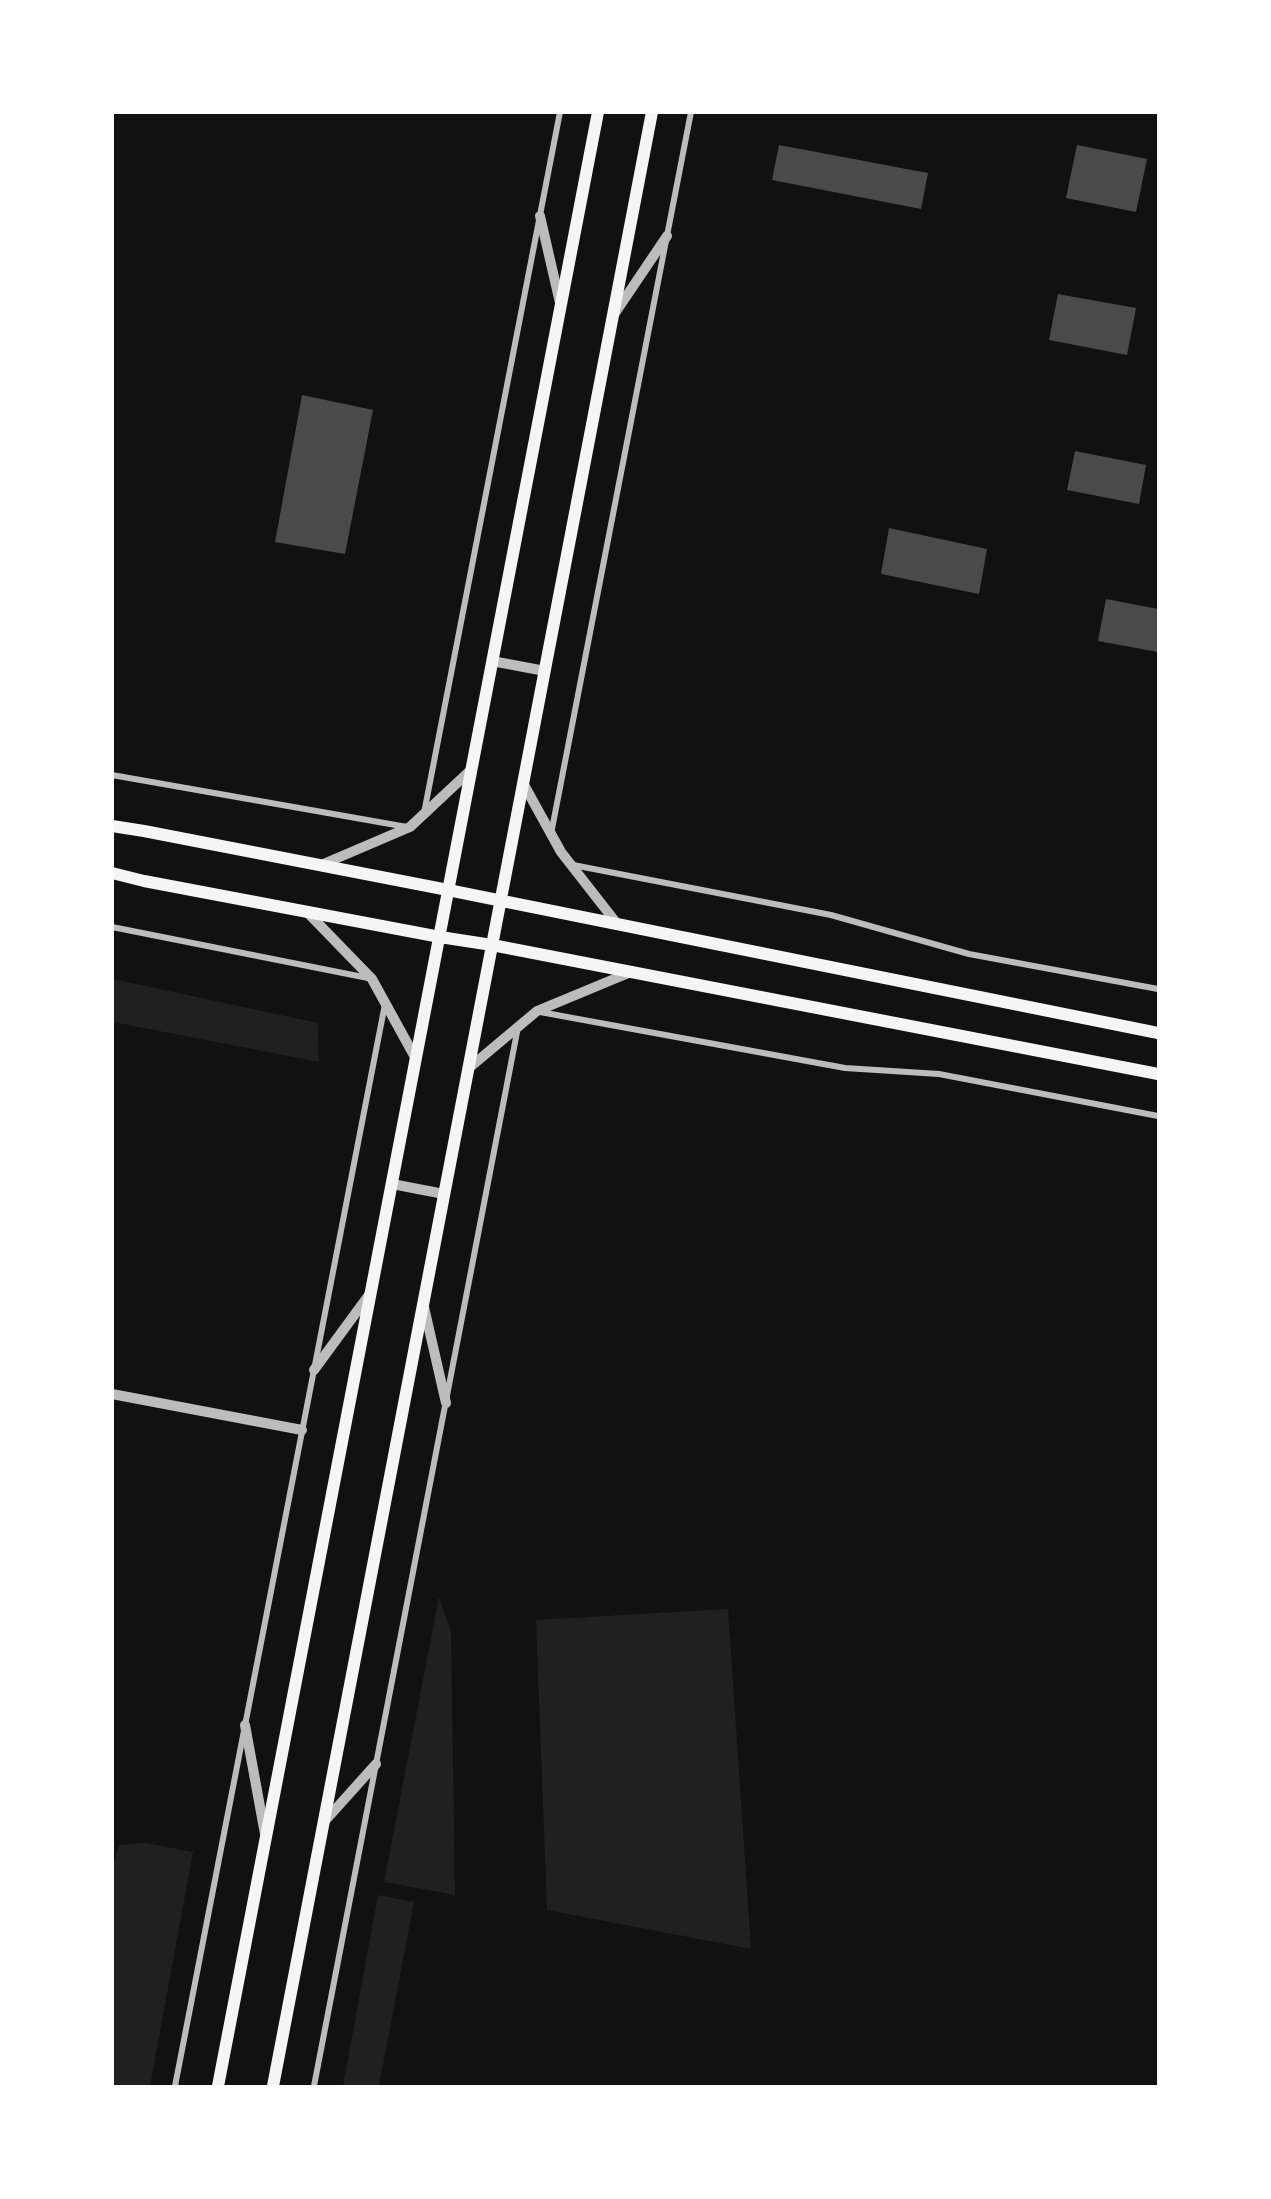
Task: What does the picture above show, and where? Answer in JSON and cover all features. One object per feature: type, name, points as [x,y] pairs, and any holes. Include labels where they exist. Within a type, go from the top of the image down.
[{"type":"main road","points":[[218,2086],[598,112]]},
{"type":"main road","points":[[273,2086],[652,112]]},
{"type":"main road","points":[[112,826],[448,890],[1158,1032]]},
{"type":"main road","points":[[112,873],[144,881],[492,945],[1158,1074]]},
{"type":"street","points":[[424,814],[560,112]]},
{"type":"street","points":[[551,834],[692,112]]},
{"type":"street","points":[[540,216],[561,305]]},
{"type":"street","points":[[613,316],[668,236]]},
{"type":"street","points":[[492,661],[544,671]]},
{"type":"street","points":[[321,865],[410,827],[472,769]]},
{"type":"street","points":[[112,775],[410,827]]},
{"type":"street","points":[[523,783],[571,865],[618,925]]},
{"type":"street","points":[[571,865],[831,915],[969,954],[1158,989]]},
{"type":"street","points":[[307,912],[372,978],[416,1059]]},
{"type":"street","points":[[112,927],[372,978]]},
{"type":"street","points":[[469,1068],[537,1011],[631,972]]},
{"type":"street","points":[[175,2086],[386,1001]]},
{"type":"street","points":[[537,1011],[845,1068],[939,1074],[1158,1116]]},
{"type":"street","points":[[314,2086],[518,1027]]},
{"type":"street","points":[[392,1184],[444,1194]]},
{"type":"street","points":[[314,1370],[371,1292]]},
{"type":"street","points":[[423,1304],[446,1403]]},
{"type":"street","points":[[112,1394],[302,1430]]},
{"type":"street","points":[[245,1725],[266,1838]]},
{"type":"street","points":[[323,1823],[376,1764]]},
{"type":"shaded area","points":[[113,979],[318,1023],[319,1062],[113,1022]]},
{"type":"shaded area","points":[[439,1597],[451,1632],[455,1895],[384,1882]]},
{"type":"shaded area","points":[[728,1609],[751,1949],[547,1910],[536,1620]]},
{"type":"shaded area","points":[[146,1843],[193,1852],[150,2086],[113,2086],[113,1865],[119,1845]]},
{"type":"shaded area","points":[[378,1895],[414,1902],[379,2086],[343,2086]]},
{"type":"building","points":[[779,145],[928,173],[921,209],[772,180]]},
{"type":"building","points":[[1077,145],[1147,159],[1136,212],[1066,198]]},
{"type":"building","points":[[1058,294],[1136,308],[1127,355],[1049,340]]},
{"type":"building","points":[[302,395],[373,410],[345,554],[275,542]]},
{"type":"building","points":[[1075,451],[1146,465],[1139,504],[1067,490]]},
{"type":"building","points":[[889,528],[987,549],[979,594],[881,574]]},
{"type":"building","points":[[1106,599],[1158,609],[1158,652],[1098,641]]}]
